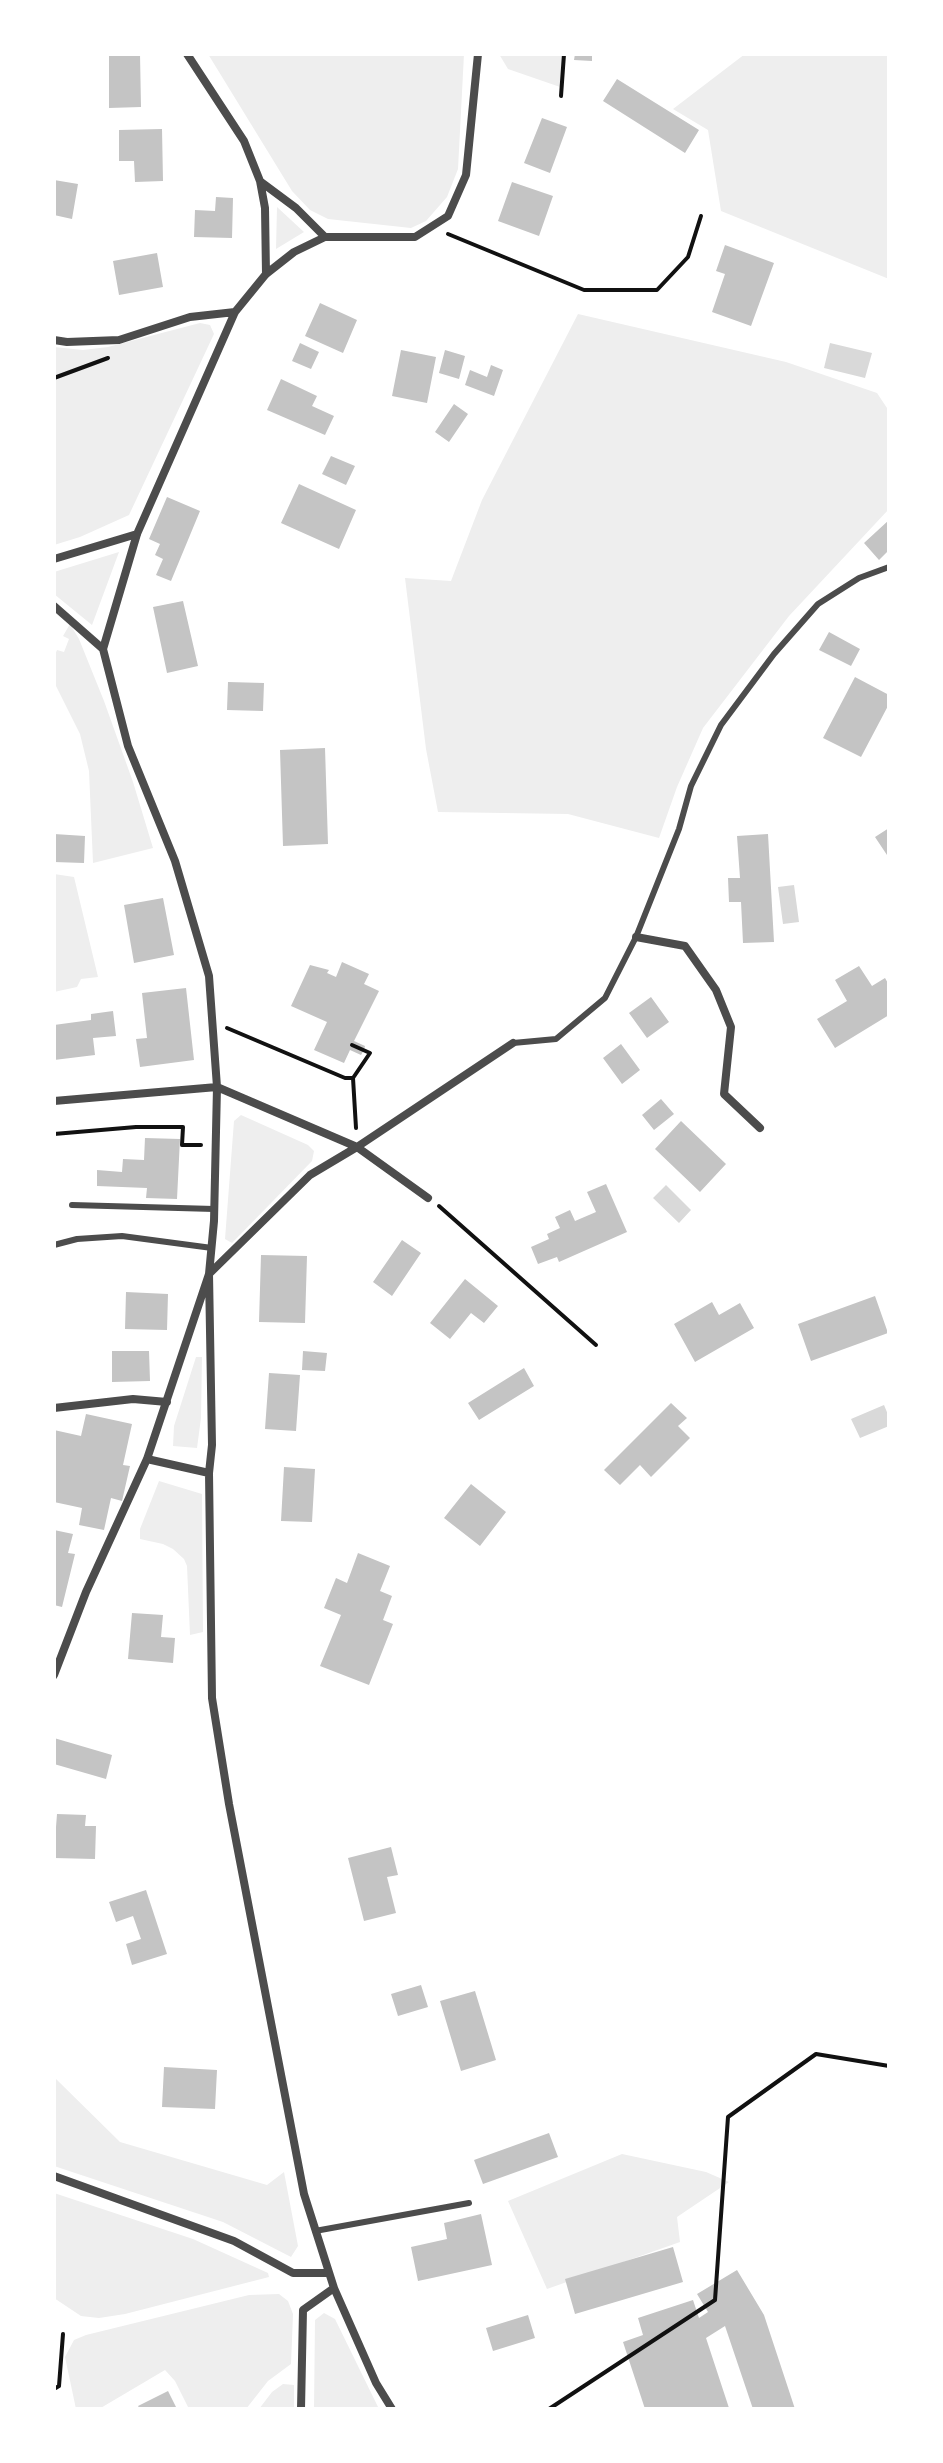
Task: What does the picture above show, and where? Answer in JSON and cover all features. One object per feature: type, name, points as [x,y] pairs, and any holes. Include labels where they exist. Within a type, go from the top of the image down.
[{"type":"street","points":[[187,54],[244,141],[260,181],[265,208],[266,274]]},
{"type":"street","points":[[392,2409],[376,2383],[334,2288],[304,2194],[229,1804],[212,1698],[209,1274],[217,1087],[209,976],[175,861],[128,746],[103,649],[137,534],[235,312],[266,274],[294,252],[325,237],[415,237],[448,216],[466,175],[478,54]]},
{"type":"street","points":[[260,181],[296,208],[325,237]]},
{"type":"street","points":[[54,340],[119,340],[190,317],[235,312]]},
{"type":"street","points":[[54,559],[137,534]]},
{"type":"street","points":[[54,606],[103,649]]},
{"type":"street","points":[[636,937],[685,946],[716,990],[731,1027],[724,1094],[760,1128]]},
{"type":"street","points":[[54,1675],[86,1592],[147,1459],[209,1274],[310,1175],[513,1043]]},
{"type":"street","points":[[54,1101],[217,1087],[357,1147],[428,1198]]},
{"type":"street","points":[[54,1408],[133,1399],[167,1402]]},
{"type":"street","points":[[147,1459],[209,1473]]},
{"type":"street","points":[[54,2176],[234,2241],[293,2273],[328,2273]]},
{"type":"street","points":[[301,2409],[303,2310],[334,2288]]},
{"type":"lane","points":[[513,1043],[556,1039],[605,998],[636,937],[679,829],[691,786],[721,725],[774,654],[818,604],[859,578],[889,567]]},
{"type":"lane","points":[[72,1205],[214,1209]]},
{"type":"lane","points":[[54,1245],[77,1239],[122,1236],[212,1248]]},
{"type":"lane","points":[[315,2231],[469,2203]]},
{"type":"path","points":[[561,96],[564,54]]},
{"type":"path","points":[[431,227],[584,290],[657,290],[688,257],[701,216]]},
{"type":"path","points":[[212,1021],[345,1078],[353,1078]]},
{"type":"path","points":[[352,1045],[370,1053],[353,1078],[357,1147]]},
{"type":"path","points":[[54,1134],[136,1127],[183,1127],[182,1145],[215,1144]]},
{"type":"path","points":[[428,1198],[596,1345]]},
{"type":"path","points":[[549,2409],[715,2300],[728,2117],[816,2054],[889,2066]]},
{"type":"path","points":[[54,2389],[59,2386],[63,2334]]},
{"type":"shaded area","points":[[208,54],[464,54],[458,169],[447,197],[426,221],[411,228],[328,219],[310,210],[292,191]]},
{"type":"shaded area","points":[[499,54],[566,54],[563,88],[508,69]]},
{"type":"shaded area","points":[[745,54],[889,54],[889,279],[721,211],[708,130],[673,109]]},
{"type":"shaded area","points":[[277,207],[304,232],[276,249]]},
{"type":"shaded area","points":[[578,314],[786,362],[877,393],[889,411],[889,509],[789,616],[703,728],[659,838],[568,814],[438,812],[426,749],[405,578],[451,581],[482,500]]},
{"type":"shaded area","points":[[200,323],[210,325],[214,334],[129,515],[54,545],[54,347],[83,350],[108,347]]},
{"type":"shaded area","points":[[830,343],[872,353],[865,378],[824,368]]},
{"type":"shaded area","points":[[119,552],[92,625],[54,594],[54,572]]},
{"type":"shaded area","points":[[70,624],[104,701],[153,848],[93,863],[89,771],[80,734],[54,682],[54,657],[57,650],[64,652],[69,639],[63,636]]},
{"type":"shaded area","points":[[54,874],[74,877],[98,977],[81,979],[77,987],[54,992]]},
{"type":"shaded area","points":[[794,885],[799,922],[783,924],[778,887]]},
{"type":"shaded area","points":[[241,1115],[308,1145],[314,1151],[312,1161],[232,1243],[225,1239],[234,1121]]},
{"type":"shaded area","points":[[666,1185],[691,1210],[679,1223],[653,1198]]},
{"type":"shaded area","points":[[196,1357],[202,1357],[197,1448],[173,1446],[174,1426]]},
{"type":"shaded area","points":[[884,1405],[889,1426],[860,1438],[851,1419]]},
{"type":"shaded area","points":[[159,1481],[202,1494],[203,1632],[190,1635],[187,1566],[184,1559],[163,1544],[140,1539],[140,1529]]},
{"type":"shaded area","points":[[54,2077],[120,2142],[267,2185],[284,2172],[298,2246],[291,2257],[223,2222],[54,2166]]},
{"type":"shaded area","points":[[622,2154],[706,2172],[729,2182],[677,2217],[680,2242],[547,2289],[508,2201]]},
{"type":"shaded area","points":[[54,2193],[193,2239],[268,2273],[269,2277],[125,2314],[99,2318],[81,2316],[54,2298]]},
{"type":"shaded area","points":[[279,2294],[288,2301],[293,2314],[291,2364],[268,2381],[246,2409],[189,2409],[175,2381],[165,2370],[99,2409],[76,2409],[65,2357],[74,2340],[249,2295]]},
{"type":"shaded area","points":[[324,2313],[335,2319],[379,2409],[314,2409],[315,2320]]},
{"type":"shaded area","points":[[283,2384],[294,2385],[294,2409],[259,2409],[272,2392]]},
{"type":"building","points":[[109,54],[140,54],[141,107],[109,108]]},
{"type":"building","points":[[575,54],[592,54],[592,61],[574,60]]},
{"type":"building","points":[[617,79],[699,130],[685,153],[603,101]]},
{"type":"building","points":[[542,118],[567,127],[550,173],[524,163]]},
{"type":"building","points":[[162,129],[163,181],[135,182],[134,161],[119,161],[119,130]]},
{"type":"building","points":[[54,180],[78,184],[72,219],[54,215]]},
{"type":"building","points":[[512,182],[553,196],[539,236],[498,221]]},
{"type":"building","points":[[216,197],[233,198],[232,238],[194,237],[195,210],[215,211]]},
{"type":"building","points":[[725,245],[774,263],[751,326],[712,312],[725,274],[716,271]]},
{"type":"building","points":[[157,253],[163,287],[119,295],[113,261]]},
{"type":"building","points":[[320,303],[357,320],[343,353],[305,336]]},
{"type":"building","points":[[300,343],[319,352],[311,369],[292,361]]},
{"type":"building","points":[[401,350],[436,357],[427,403],[392,396]]},
{"type":"building","points":[[445,350],[465,356],[459,379],[439,373]]},
{"type":"building","points":[[491,365],[503,370],[494,396],[465,385],[470,370],[487,377]]},
{"type":"building","points":[[281,379],[317,396],[312,406],[334,416],[325,435],[267,410]]},
{"type":"building","points":[[454,404],[468,414],[449,442],[435,432]]},
{"type":"building","points":[[331,456],[355,466],[346,485],[322,474]]},
{"type":"building","points":[[299,484],[356,510],[339,549],[281,523]]},
{"type":"building","points":[[167,497],[200,511],[171,581],[156,575],[163,559],[155,555],[160,544],[149,539]]},
{"type":"building","points":[[889,520],[889,550],[879,560],[864,543]]},
{"type":"building","points":[[183,601],[198,666],[167,673],[153,607]]},
{"type":"building","points":[[829,632],[860,649],[851,666],[819,650]]},
{"type":"building","points":[[855,677],[889,695],[889,704],[861,757],[823,738]]},
{"type":"building","points":[[228,682],[264,683],[263,711],[227,710]]},
{"type":"building","points":[[325,748],[328,844],[283,846],[280,750]]},
{"type":"building","points":[[889,828],[889,853],[887,855],[875,837]]},
{"type":"building","points":[[54,834],[85,836],[84,863],[54,862]]},
{"type":"building","points":[[768,834],[774,942],[743,943],[741,902],[729,902],[728,878],[740,878],[737,836]]},
{"type":"building","points":[[163,898],[174,955],[134,963],[124,905]]},
{"type":"building","points":[[342,962],[369,974],[364,984],[379,991],[354,1041],[365,1046],[364,1050],[361,1055],[350,1050],[344,1063],[314,1050],[327,1022],[291,1006],[310,965],[329,970],[327,973],[336,977]]},
{"type":"building","points":[[859,966],[872,986],[885,978],[889,985],[889,1015],[835,1048],[817,1019],[847,1001],[835,980]]},
{"type":"building","points":[[186,988],[194,1060],[140,1067],[136,1039],[147,1038],[142,993]]},
{"type":"building","points":[[651,997],[669,1022],[647,1038],[629,1013]]},
{"type":"building","points":[[113,1011],[116,1036],[93,1038],[95,1055],[54,1060],[54,1025],[91,1020],[91,1014]]},
{"type":"building","points":[[621,1044],[640,1070],[622,1084],[603,1058]]},
{"type":"building","points":[[661,1099],[674,1114],[654,1130],[642,1115]]},
{"type":"building","points":[[681,1121],[726,1164],[700,1192],[655,1149]]},
{"type":"building","points":[[145,1138],[180,1139],[177,1199],[146,1198],[147,1188],[97,1186],[97,1170],[122,1172],[123,1159],[144,1160]]},
{"type":"building","points":[[606,1184],[627,1232],[559,1262],[557,1257],[538,1264],[531,1247],[549,1239],[547,1234],[560,1228],[555,1217],[570,1210],[575,1221],[596,1212],[587,1192]]},
{"type":"building","points":[[402,1240],[421,1253],[392,1296],[373,1282]]},
{"type":"building","points":[[261,1255],[307,1256],[305,1323],[259,1322]]},
{"type":"building","points":[[465,1279],[498,1306],[484,1323],[471,1313],[450,1339],[430,1323]]},
{"type":"building","points":[[126,1292],[168,1294],[167,1330],[125,1329]]},
{"type":"building","points":[[875,1296],[888,1333],[811,1361],[798,1324]]},
{"type":"building","points":[[712,1302],[719,1315],[740,1303],[754,1328],[695,1362],[674,1324]]},
{"type":"building","points":[[112,1351],[149,1351],[150,1381],[112,1382]]},
{"type":"building","points":[[303,1351],[327,1353],[325,1371],[302,1370]]},
{"type":"building","points":[[524,1368],[534,1386],[479,1420],[468,1403]]},
{"type":"building","points":[[269,1373],[300,1375],[296,1431],[265,1429]]},
{"type":"building","points":[[671,1403],[687,1418],[678,1426],[690,1438],[651,1477],[640,1465],[620,1485],[604,1470]]},
{"type":"building","points":[[86,1414],[132,1424],[123,1465],[130,1466],[122,1501],[111,1498],[104,1530],[79,1525],[82,1508],[54,1502],[54,1430],[81,1436]]},
{"type":"building","points":[[284,1467],[315,1469],[312,1522],[281,1521]]},
{"type":"building","points":[[471,1484],[506,1512],[480,1546],[444,1518]]},
{"type":"building","points":[[54,1530],[73,1534],[68,1553],[75,1554],[62,1607],[54,1605]]},
{"type":"building","points":[[358,1553],[390,1566],[380,1591],[392,1596],[383,1620],[393,1624],[369,1685],[320,1666],[341,1615],[324,1608],[336,1578],[347,1583]]},
{"type":"building","points":[[132,1613],[163,1615],[161,1637],[175,1638],[173,1663],[128,1659]]},
{"type":"building","points":[[54,1738],[112,1755],[106,1779],[54,1764]]},
{"type":"building","points":[[57,1814],[86,1815],[85,1826],[96,1826],[95,1859],[54,1858]]},
{"type":"building","points":[[391,1847],[398,1875],[387,1877],[396,1913],[364,1921],[348,1858]]},
{"type":"building","points":[[146,1890],[167,1954],[132,1965],[126,1944],[141,1939],[133,1916],[116,1922],[109,1902]]},
{"type":"building","points":[[421,1985],[428,2007],[398,2016],[391,1994]]},
{"type":"building","points":[[475,1991],[496,2060],[461,2071],[440,2001]]},
{"type":"building","points":[[164,2067],[217,2070],[215,2109],[162,2107]]},
{"type":"building","points":[[549,2133],[558,2157],[483,2184],[474,2160]]},
{"type":"building","points":[[481,2214],[492,2265],[418,2281],[411,2247],[447,2239],[444,2223]]},
{"type":"building","points":[[673,2247],[683,2282],[575,2314],[565,2279]]},
{"type":"building","points":[[737,2270],[764,2315],[795,2409],[753,2409],[725,2326],[706,2338],[729,2408],[645,2409],[623,2342],[643,2335],[638,2318],[693,2300],[699,2318],[708,2312],[697,2294]]},
{"type":"building","points":[[528,2315],[535,2338],[493,2351],[486,2328]]},
{"type":"building","points":[[168,2391],[177,2409],[140,2409],[138,2406]]}]
